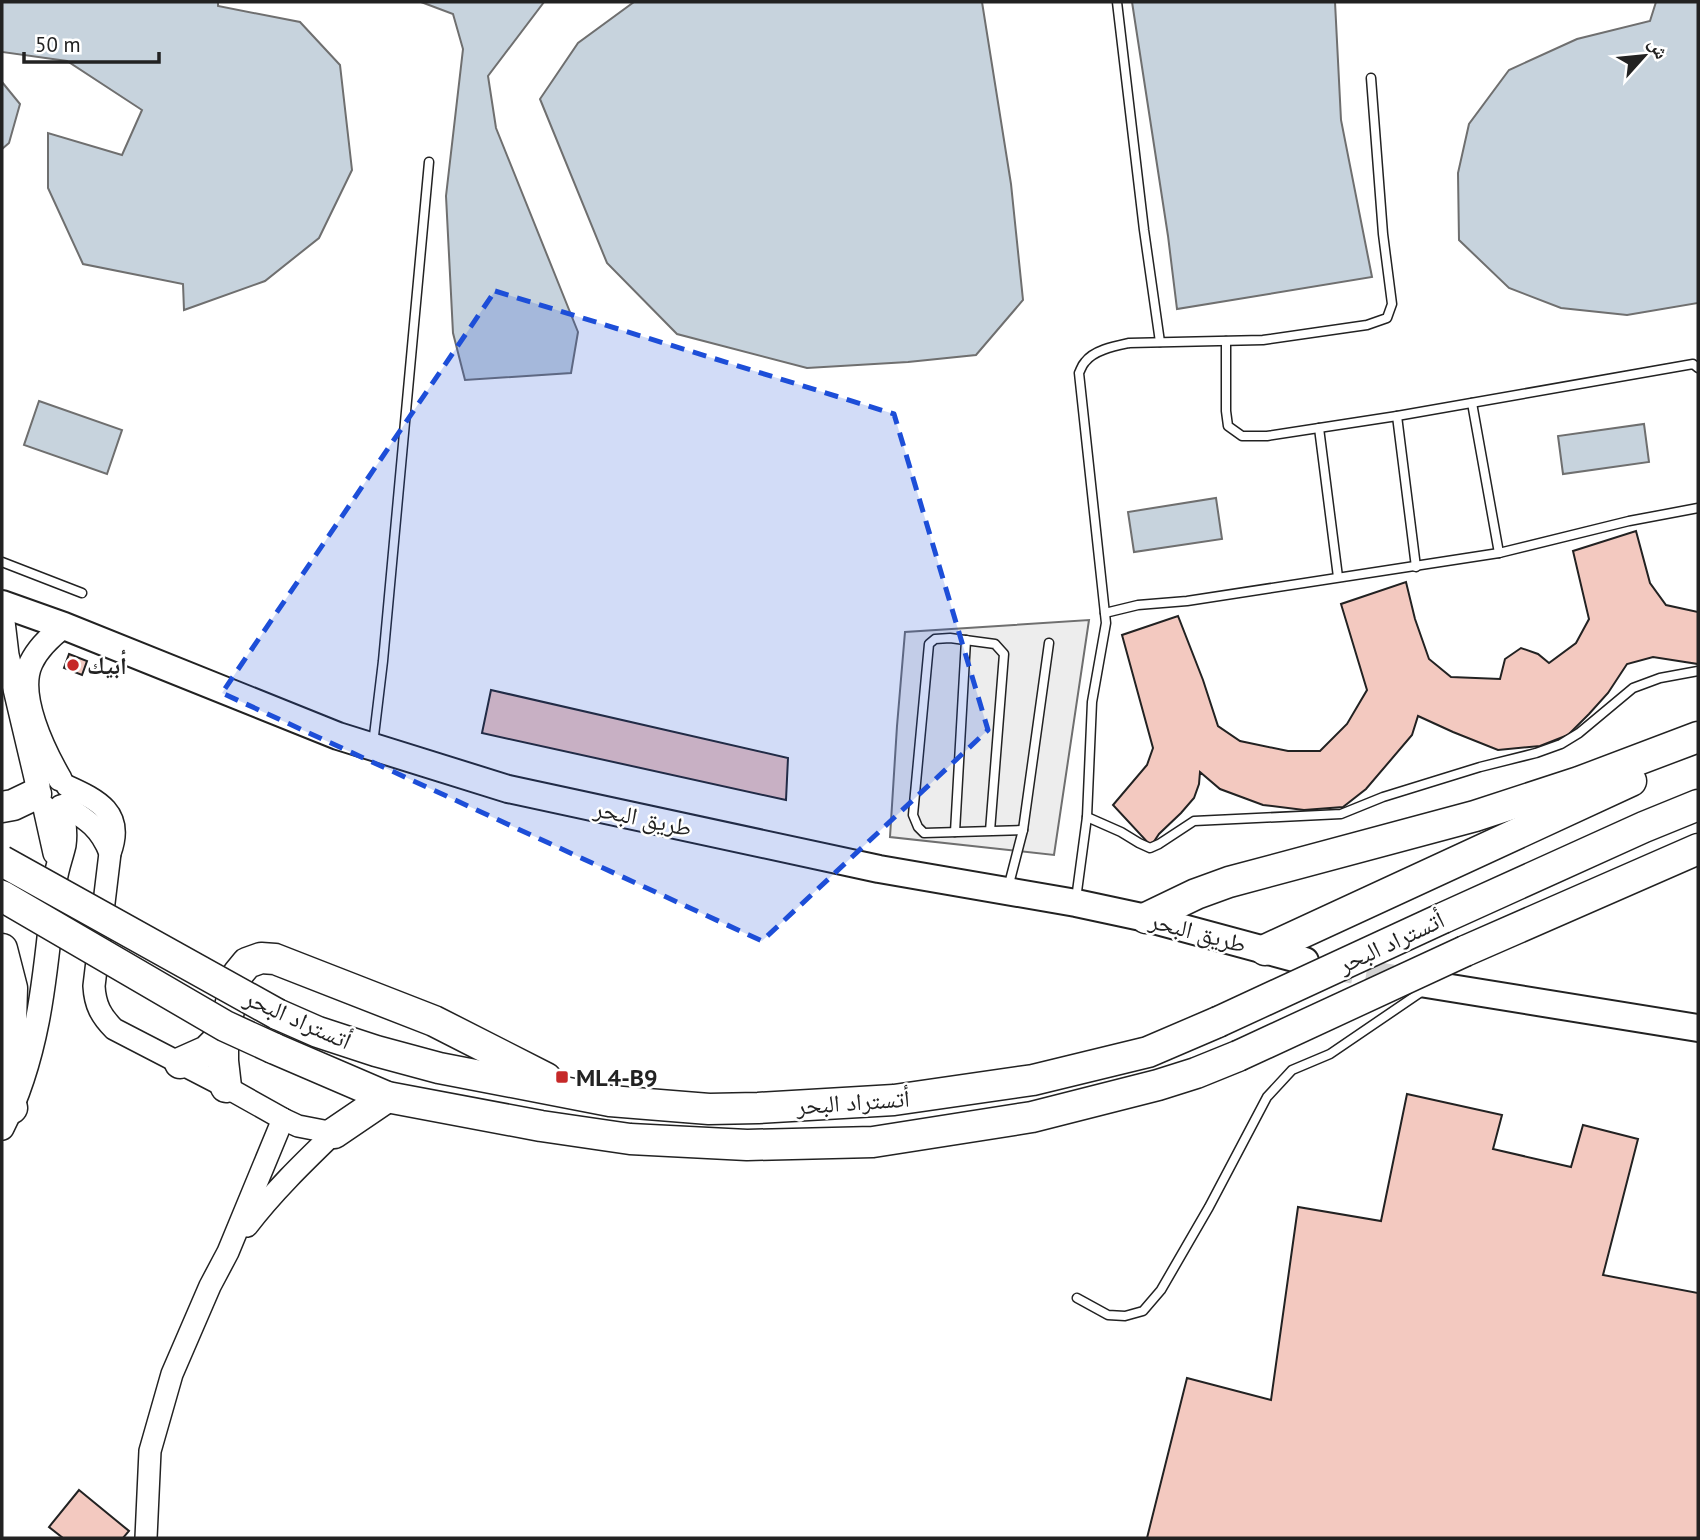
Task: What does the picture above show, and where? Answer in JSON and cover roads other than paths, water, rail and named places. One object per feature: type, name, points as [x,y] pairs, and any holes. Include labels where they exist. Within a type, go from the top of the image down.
[{"type":"highway","points":[[1146,918],[1196,894],[1229,882],[1475,816],[1579,782],[1698,737]]},
{"type":"highway","points":[[1265,950],[1698,750]]},
{"type":"highway","points":[[2,807],[53,795]]},
{"type":"highway","name":"أتستراد البحر","points":[[2,861],[277,1014],[318,1032],[376,1051],[439,1068],[610,1101],[709,1109],[758,1108],[894,1100],[1033,1080],[1148,1052],[1698,805]]},
{"type":"highway","name":"أتستراد البحر","points":[[2,896],[225,1026],[387,1097],[541,1126],[630,1139],[747,1145],[873,1142],[1032,1116],[1196,1073],[1698,849]]},
{"type":"highway","points":[[2,949],[12,988],[5,1081],[7,1118]]},
{"type":"highway","points":[[226,1087],[223,1035],[237,974],[247,963],[261,958],[275,959],[434,1021],[580,1095]]},
{"type":"highway","points":[[180,1063],[207,1051],[223,1035]]},
{"type":"highway","points":[[334,1133],[387,1097]]},
{"type":"main road","name":"طريق البحر","points":[[2,604],[64,626],[338,736],[508,789],[879,869],[1076,902],[1305,961]]},
{"type":"main road","points":[[2,613],[8,656],[53,795]]},
{"type":"main road","points":[[7,1118],[34,1035],[44,984],[57,863],[53,795],[45,753],[28,696],[27,680],[29,666],[36,655],[64,626]]},
{"type":"main road","points":[[1426,984],[1698,1028]]},
{"type":"street","points":[[53,795],[97,828],[110,853],[94,986],[99,1010],[114,1029],[283,1119],[298,1126],[334,1133]]},
{"type":"street","points":[[146,1538],[150,1451],[172,1374],[210,1286],[228,1252],[283,1119]]},
{"type":"street","points":[[228,1252],[260,1209],[334,1133]]},
{"type":"lane","points":[[1117,2],[1160,342]]},
{"type":"lane","points":[[1076,902],[1087,817],[1091,702],[1106,622],[1079,373],[1085,361],[1096,354],[1129,343],[1263,340],[1367,325],[1387,318],[1392,304],[1383,234],[1371,78]]},
{"type":"lane","points":[[372,747],[383,660],[429,162]]},
{"type":"lane","points":[[1226,341],[1228,426],[1242,436],[1267,436],[1397,416],[1693,363],[1698,368]]},
{"type":"lane","points":[[1472,403],[1499,553]]},
{"type":"lane","points":[[1397,416],[1416,567]]},
{"type":"lane","points":[[1319,428],[1338,576]]},
{"type":"lane","points":[[1105,613],[1138,605],[1186,601],[1499,553],[1629,521],[1698,508]]},
{"type":"lane","points":[[2,562],[82,593]]},
{"type":"lane","points":[[990,831],[1004,654],[995,644],[950,638],[935,639],[929,644],[913,814],[918,827],[924,833],[955,832],[990,831],[1023,830]]},
{"type":"lane","points":[[955,832],[966,640]]},
{"type":"lane","points":[[1007,891],[1023,830],[1049,643]]},
{"type":"lane","points":[[1087,817],[1150,848],[1194,821],[1341,814],[1383,797],[1560,744],[1579,733],[1633,688],[1660,678],[1698,671]]},
{"type":"lane","points":[[1077,1298],[1108,1315],[1143,1311],[1161,1290],[1209,1207],[1267,1097],[1292,1070],[1330,1054],[1426,984]]},
{"type":"tunnel","points":[[1328,966],[1411,981]]},
{"type":"place","name":"أبيك","points":[[73,665]]},
{"type":"place","name":"ML4-B9","points":[[562,1077]]}]
